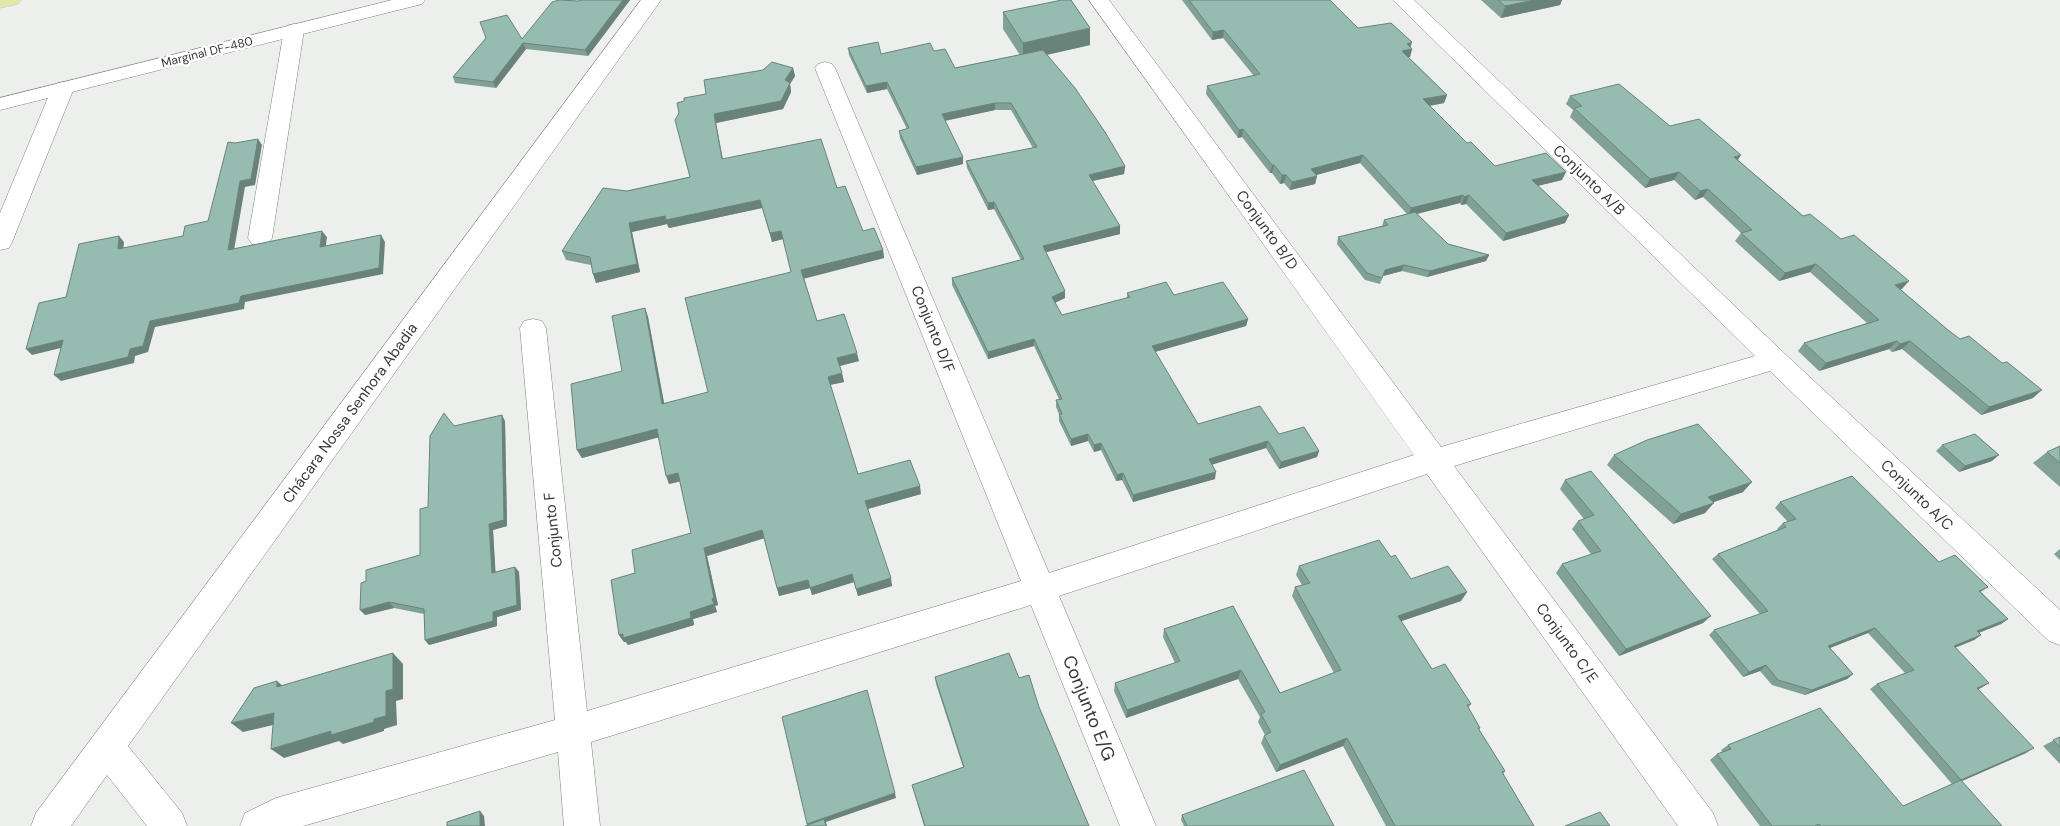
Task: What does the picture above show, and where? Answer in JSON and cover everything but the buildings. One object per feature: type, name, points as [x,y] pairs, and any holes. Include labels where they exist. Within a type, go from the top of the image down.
[{"type":"main road","points":[[0,2],[11,0]]},
{"type":"street","name":"Marginal DF-480","points":[[0,104],[415,0]]},
{"type":"street","name":"Chácara Nossa Senhora Abadia","points":[[49,826],[651,0]]},
{"type":"street","name":"Conjunto B/D","points":[[1099,0],[1435,460]]},
{"type":"street","name":"Conjunto A/B","points":[[1403,0],[1775,360]]},
{"type":"street","points":[[260,238],[294,30]]},
{"type":"street","name":"Conjunto D/F","points":[[825,68],[1040,590]]},
{"type":"street","points":[[0,242],[63,88]]},
{"type":"street","name":"Conjunto F","points":[[533,328],[582,826]]},
{"type":"street","points":[[258,826],[276,816],[573,731],[1040,590],[1435,460],[1775,360]]},
{"type":"street","name":"Conjunto A/C","points":[[1775,360],[2060,631]]},
{"type":"street","name":"Conjunto C/E","points":[[1435,460],[1700,826]]},
{"type":"street","name":"Conjunto E/G","points":[[1040,590],[1138,826]]},
{"type":"street","points":[[107,747],[169,826]]}]
